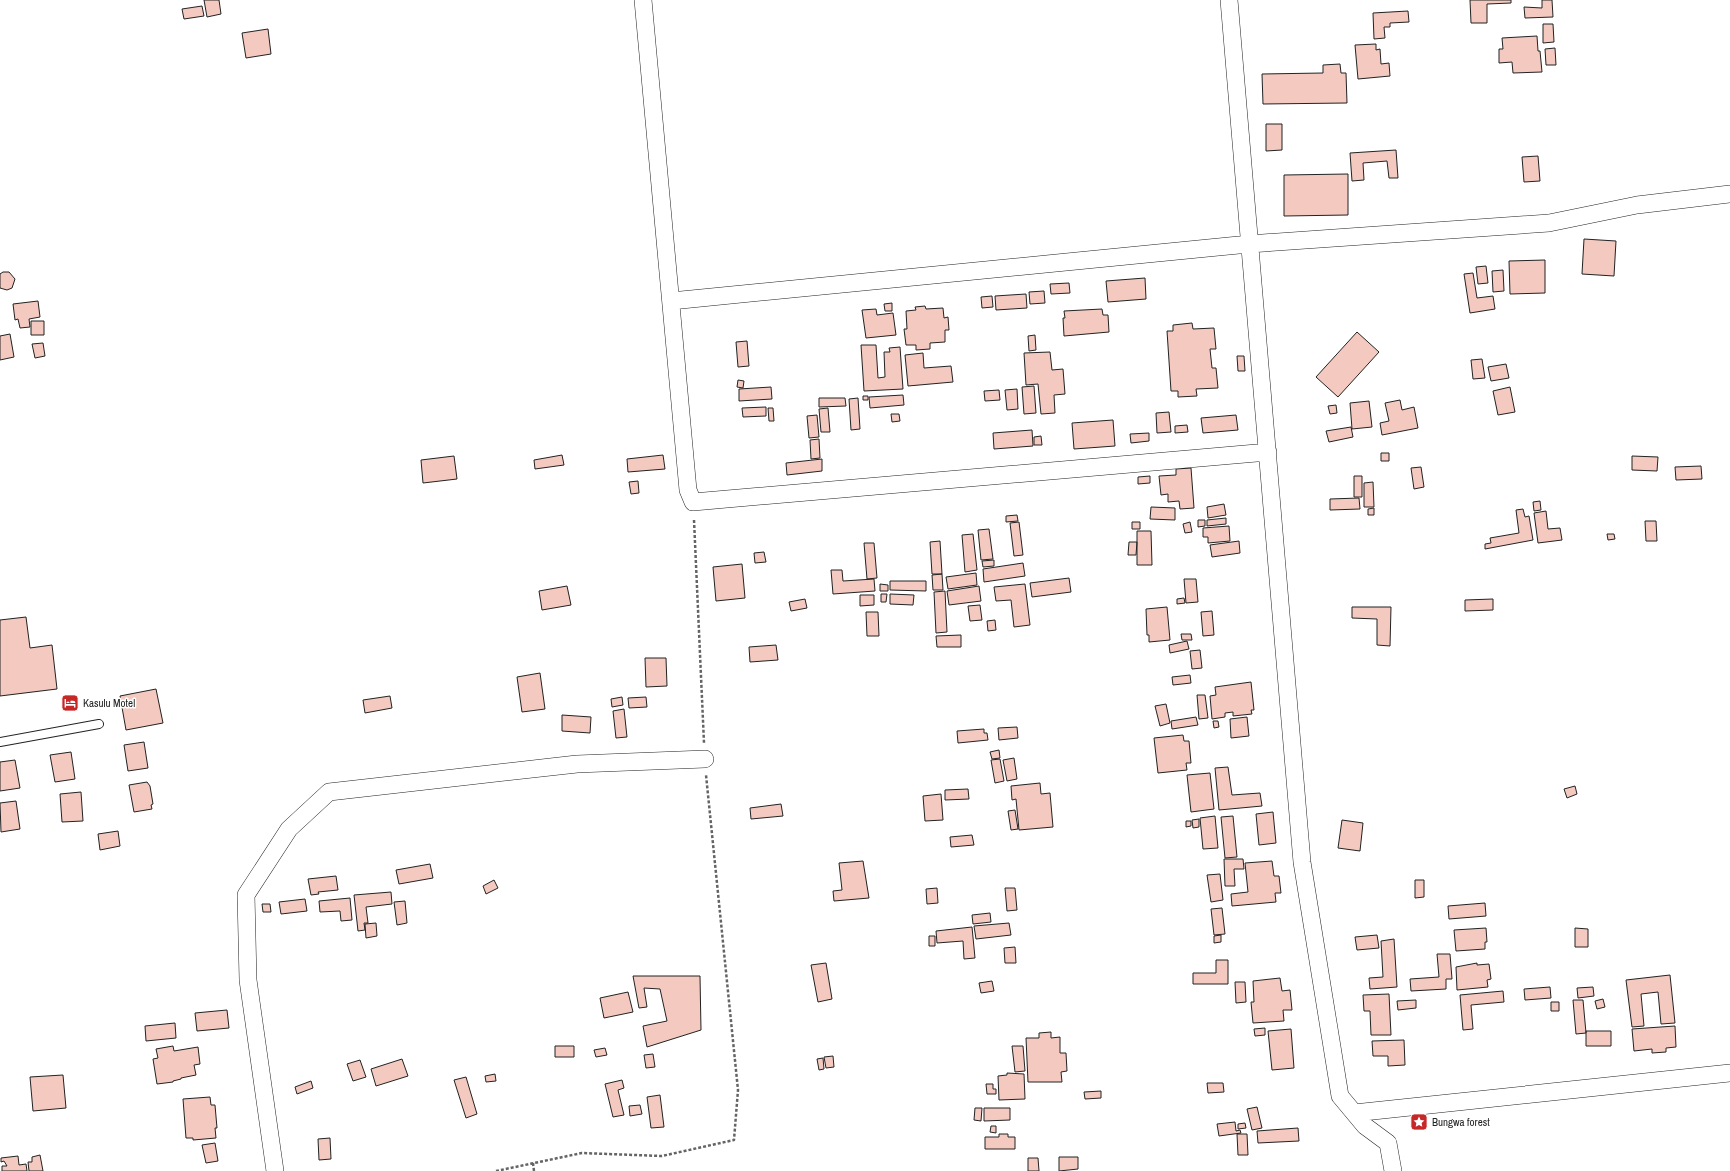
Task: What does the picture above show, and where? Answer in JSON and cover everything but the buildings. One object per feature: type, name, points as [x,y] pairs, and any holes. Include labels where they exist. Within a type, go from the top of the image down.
[{"type":"street","points":[[643,0],[688,490],[693,502],[1268,452]]},
{"type":"street","points":[[1229,0],[1302,862],[1340,1096],[1364,1126],[1388,1143],[1393,1171]]},
{"type":"street","points":[[671,301],[1249,244],[1549,223],[1637,205],[1730,194]]},
{"type":"street","points":[[275,1171],[248,980],[246,895],[289,829],[329,792],[577,764],[705,759]]},
{"type":"street","points":[[1354,1113],[1730,1073]]},
{"type":"lane","points":[[0,742],[99,724]]},
{"type":"path","points":[[496,1171],[582,1153],[662,1156],[734,1140],[738,1090],[730,1018]]},
{"type":"path","points":[[534,1163],[534,1171]]},
{"type":"place","name":"Kasulu Motel","points":[[70,703]]},
{"type":"place","name":"Bungwa forest","points":[[1419,1122]]}]
